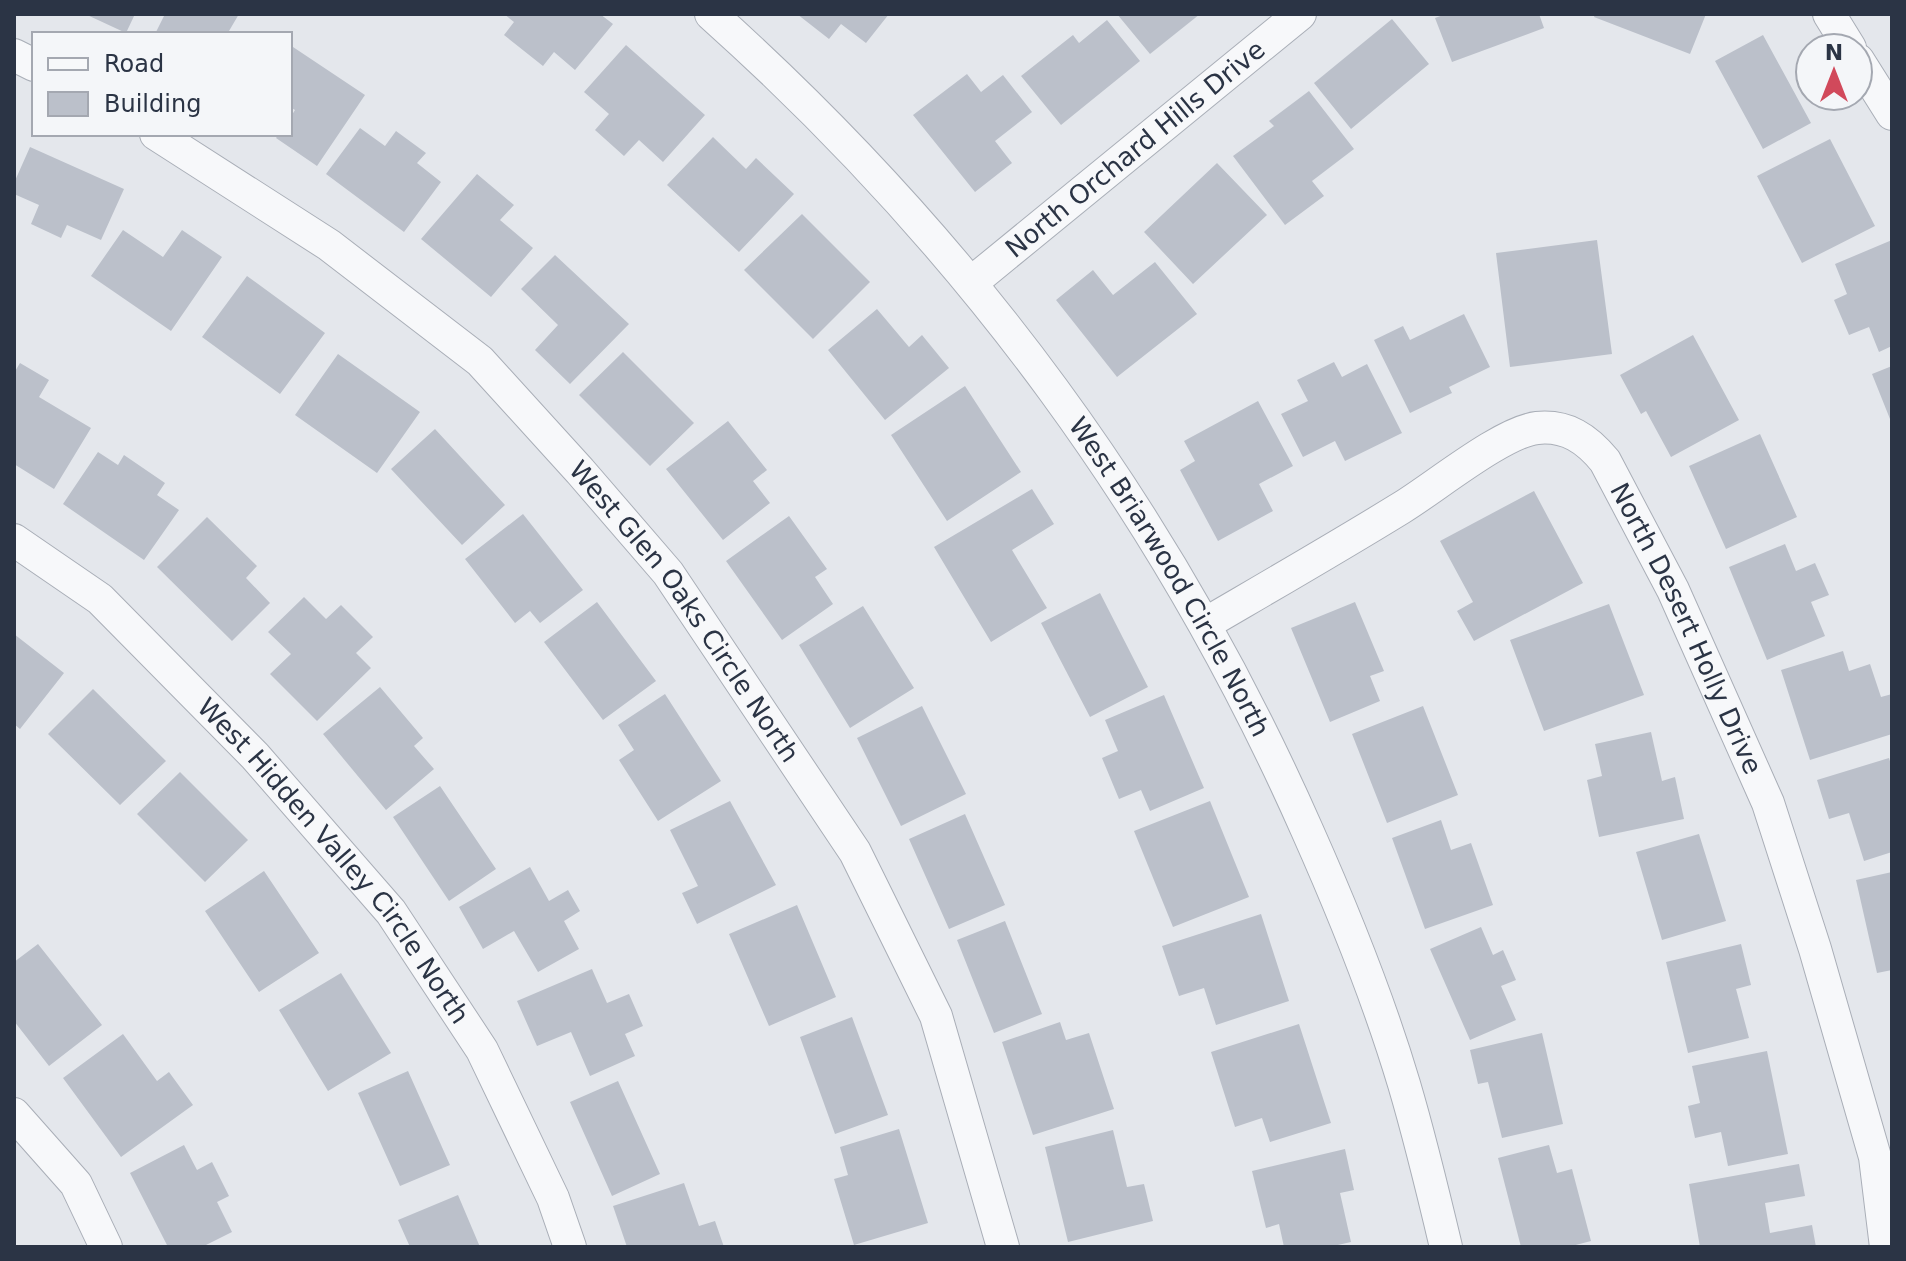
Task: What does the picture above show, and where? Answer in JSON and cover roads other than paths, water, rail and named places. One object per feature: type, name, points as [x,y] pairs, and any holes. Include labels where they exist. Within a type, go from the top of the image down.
[{"type":"street","name":"West Briarwood Circle North","points":[[711,14],[837,132],[971,283],[1095,445],[1153,534],[1205,624],[1287,785],[1367,975],[1403,1082],[1446,1247]]},
{"type":"street","name":"North Orchard Hills Drive","points":[[971,283],[1300,14]]},
{"type":"street","points":[[1829,14],[1840,32]]},
{"type":"street","points":[[14,55],[32,64]]},
{"type":"street","points":[[1874,85],[1892,114]]},
{"type":"street","name":"West Glen Oaks Circle North","points":[[159,136],[329,245],[480,361],[668,573],[862,866],[936,1016],[1003,1247]]},
{"type":"street","name":"North Desert Holly Drive","points":[[1205,624],[1391,514],[1521,431],[1559,428],[1578,434],[1594,447],[1605,461],[1673,590],[1768,803],[1815,949],[1875,1157],[1886,1247]]},
{"type":"street","name":"West Hidden Valley Circle North","points":[[14,540],[100,599],[255,756],[391,912],[482,1050],[553,1198],[570,1247]]},
{"type":"street","points":[[14,1114],[76,1184],[106,1247]]}]
